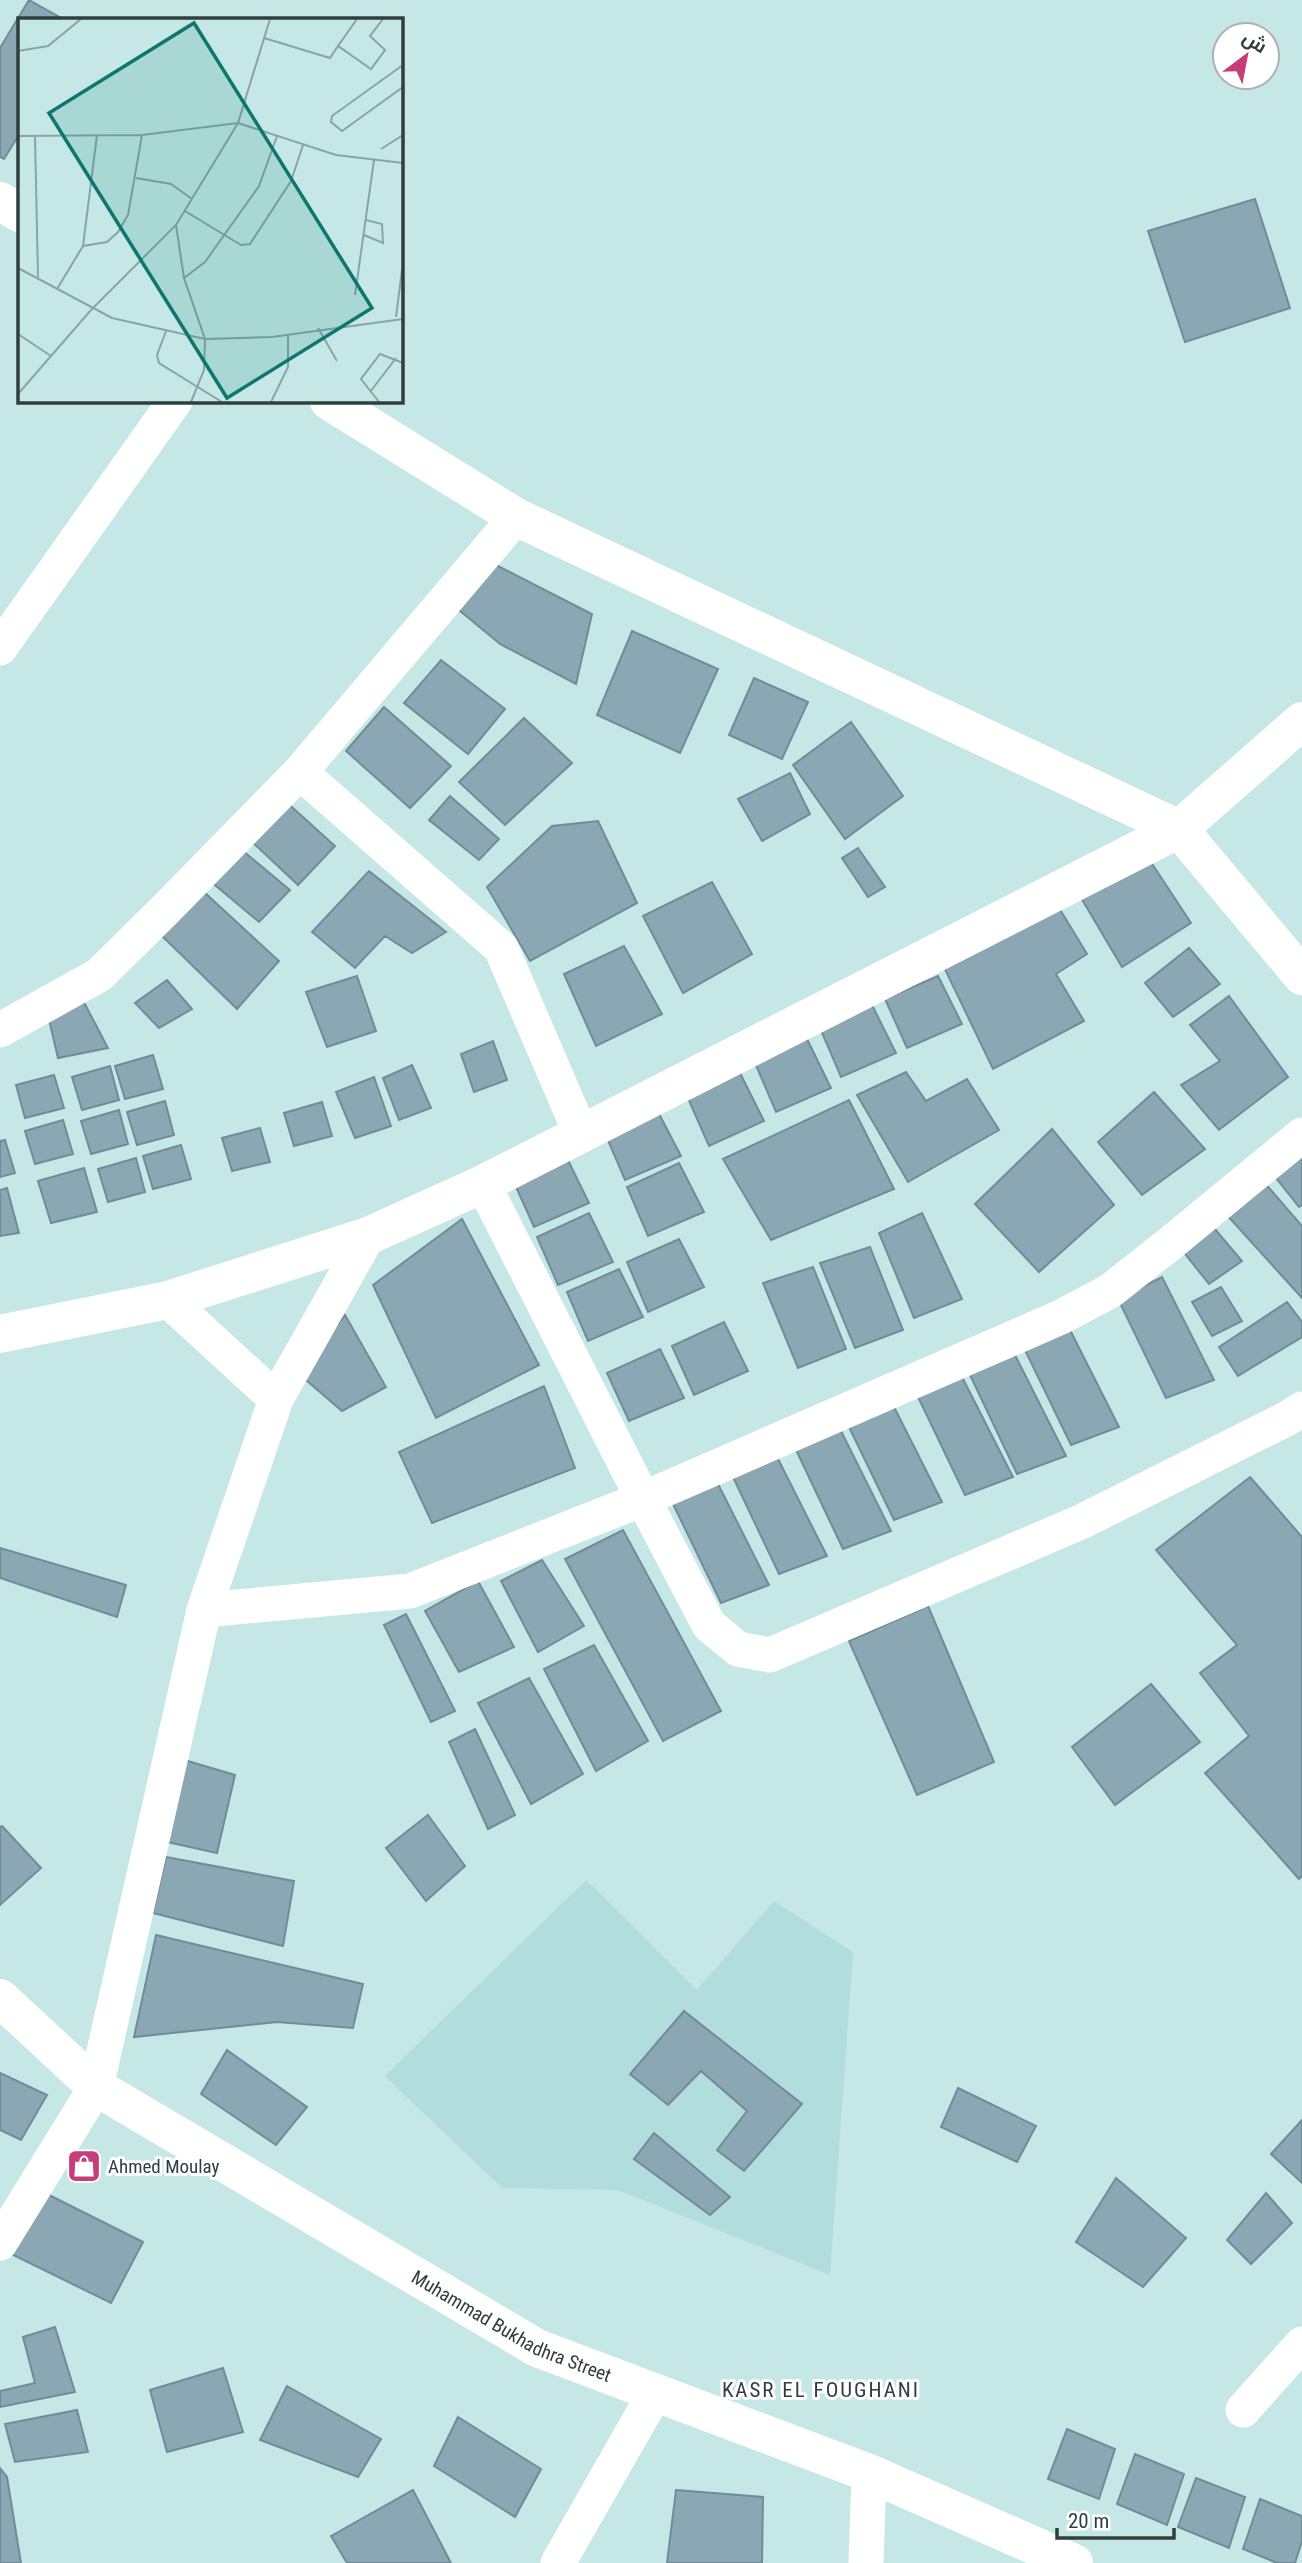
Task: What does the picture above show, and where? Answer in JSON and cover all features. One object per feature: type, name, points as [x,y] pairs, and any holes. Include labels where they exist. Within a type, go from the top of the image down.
[{"type":"street","points":[[0,201],[18,212]]},
{"type":"street","points":[[0,648],[174,402]]},
{"type":"street","points":[[331,402],[516,517],[1179,829],[1302,976]]},
{"type":"street","points":[[0,1030],[99,975],[300,772],[516,517]]},
{"type":"street","points":[[0,1334],[168,1300],[368,1236],[483,1184],[1179,829],[1302,721]]},
{"type":"street","points":[[300,772],[501,948],[581,1134]]},
{"type":"street","points":[[204,1610],[410,1591],[643,1499],[1061,1317],[1110,1290],[1302,1135]]},
{"type":"street","points":[[483,1184],[709,1625],[738,1649],[770,1655],[1083,1521],[1302,1409]]},
{"type":"street","points":[[0,2243],[96,2087],[204,1610],[276,1399],[368,1236]]},
{"type":"street","points":[[168,1300],[276,1399]]},
{"type":"street","name":"Muhammad Bukhadhra Street","points":[[0,1998],[96,2087],[537,2348],[869,2473],[1074,2563]]},
{"type":"street","points":[[1243,2410],[1302,2344]]},
{"type":"street","points":[[558,2563],[655,2393]]},
{"type":"street","points":[[866,2563],[869,2473]]},
{"type":"shaded area","points":[[586,1880],[697,1990],[774,1901],[853,1952],[830,2275],[618,2190],[502,2188],[385,2076]]},
{"type":"building","points":[[29,0],[61,18],[18,18]]},
{"type":"building","points":[[18,18],[18,137],[4,159],[0,157],[0,48]]},
{"type":"building","points":[[1255,199],[1290,308],[1185,342],[1148,231]]},
{"type":"building","points":[[494,564],[592,614],[576,684],[500,644],[459,610]]},
{"type":"building","points":[[632,631],[718,669],[680,753],[597,715]]},
{"type":"building","points":[[441,660],[505,709],[468,754],[404,703]]},
{"type":"building","points":[[754,678],[808,702],[782,759],[729,735]]},
{"type":"building","points":[[384,707],[451,766],[410,808],[346,751]]},
{"type":"building","points":[[524,718],[572,763],[505,825],[459,782]]},
{"type":"building","points":[[851,722],[903,796],[845,839],[793,765]]},
{"type":"building","points":[[790,773],[810,814],[762,841],[738,799]]},
{"type":"building","points":[[450,796],[499,839],[479,860],[429,820]]},
{"type":"building","points":[[283,799],[335,846],[298,885],[250,840]]},
{"type":"building","points":[[598,821],[637,903],[530,961],[487,887],[552,826]]},
{"type":"building","points":[[237,846],[290,890],[259,922],[209,880]]},
{"type":"building","points":[[858,848],[885,887],[868,897],[842,858]]},
{"type":"building","points":[[1145,853],[1191,923],[1122,967],[1080,896]]},
{"type":"building","points":[[369,871],[446,932],[412,953],[385,936],[355,968],[312,932]]},
{"type":"building","points":[[712,882],[752,954],[683,993],[643,916]]},
{"type":"building","points":[[204,892],[279,961],[237,1009],[161,935]]},
{"type":"building","points":[[1053,898],[1087,954],[1056,974],[1084,1021],[993,1069],[941,961]]},
{"type":"building","points":[[624,946],[662,1014],[596,1046],[564,974]]},
{"type":"building","points":[[1189,948],[1220,984],[1173,1017],[1145,983]]},
{"type":"building","points":[[357,976],[376,1031],[327,1047],[306,992]]},
{"type":"building","points":[[938,976],[962,1024],[907,1048],[885,999]]},
{"type":"building","points":[[167,980],[192,1009],[159,1028],[135,1003]]},
{"type":"building","points":[[78,991],[108,1048],[58,1058],[47,1011]]},
{"type":"building","points":[[1229,996],[1288,1077],[1219,1130],[1181,1085],[1220,1061],[1190,1025]]},
{"type":"building","points":[[872,1005],[896,1053],[841,1077],[820,1028]]},
{"type":"building","points":[[807,1039],[831,1088],[776,1112],[755,1063]]},
{"type":"building","points":[[493,1041],[507,1080],[474,1092],[461,1054]]},
{"type":"building","points":[[153,1055],[163,1089],[125,1099],[115,1066]]},
{"type":"building","points":[[412,1065],[431,1108],[399,1120],[383,1078]]},
{"type":"building","points":[[110,1066],[119,1100],[82,1110],[72,1077]]},
{"type":"building","points":[[906,1072],[926,1101],[967,1079],[999,1130],[908,1182],[857,1095]]},
{"type":"building","points":[[740,1073],[764,1121],[709,1146],[687,1096]]},
{"type":"building","points":[[54,1075],[64,1108],[25,1118],[16,1085]]},
{"type":"building","points":[[374,1077],[391,1126],[355,1138],[336,1092]]},
{"type":"building","points":[[1154,1092],[1205,1149],[1142,1195],[1098,1142]]},
{"type":"building","points":[[849,1100],[894,1189],[771,1240],[723,1159]]},
{"type":"building","points":[[165,1101],[174,1135],[137,1145],[127,1112]]},
{"type":"building","points":[[322,1102],[332,1136],[294,1146],[284,1113]]},
{"type":"building","points":[[656,1108],[681,1156],[625,1180],[604,1131]]},
{"type":"building","points":[[119,1110],[128,1144],[91,1154],[81,1121]]},
{"type":"building","points":[[63,1120],[73,1154],[35,1164],[25,1131]]},
{"type":"building","points":[[260,1128],[270,1162],[232,1171],[222,1138]]},
{"type":"building","points":[[1052,1129],[1114,1205],[1039,1272],[975,1204]]},
{"type":"building","points":[[5,1140],[15,1173],[0,1177],[0,1141]]},
{"type":"building","points":[[181,1145],[191,1179],[153,1189],[143,1156]]},
{"type":"building","points":[[1302,1145],[1302,1205],[1299,1207],[1269,1169]]},
{"type":"building","points":[[565,1154],[589,1203],[534,1227],[512,1178]]},
{"type":"building","points":[[136,1158],[145,1192],[108,1202],[98,1169]]},
{"type":"building","points":[[679,1163],[704,1212],[648,1236],[627,1187]]},
{"type":"building","points":[[84,1168],[97,1212],[51,1223],[38,1181]]},
{"type":"building","points":[[1263,1181],[1302,1226],[1302,1298],[1225,1213]]},
{"type":"building","points":[[7,1188],[19,1233],[0,1236],[0,1190]]},
{"type":"building","points":[[589,1213],[613,1262],[558,1285],[537,1237]]},
{"type":"building","points":[[922,1213],[962,1299],[914,1318],[879,1233]]},
{"type":"building","points":[[462,1219],[539,1365],[436,1418],[373,1285]]},
{"type":"building","points":[[1209,1222],[1242,1261],[1209,1284],[1178,1245]]},
{"type":"building","points":[[679,1239],[704,1287],[648,1312],[627,1262]]},
{"type":"building","points":[[870,1247],[903,1330],[855,1348],[820,1263]]},
{"type":"building","points":[[813,1267],[846,1349],[798,1368],[763,1283]]},
{"type":"building","points":[[619,1269],[643,1317],[588,1341],[567,1292]]},
{"type":"building","points":[[1162,1277],[1214,1380],[1166,1398],[1118,1299]]},
{"type":"building","points":[[1221,1287],[1242,1321],[1212,1336],[1192,1302]]},
{"type":"building","points":[[1287,1302],[1302,1322],[1302,1337],[1238,1376],[1219,1347]]},
{"type":"building","points":[[345,1315],[386,1387],[342,1411],[299,1374]]},
{"type":"building","points":[[724,1322],[748,1371],[694,1395],[672,1346]]},
{"type":"building","points":[[1067,1324],[1119,1427],[1071,1445],[1023,1346]]},
{"type":"building","points":[[660,1349],[684,1398],[629,1421],[607,1373]]},
{"type":"building","points":[[1014,1353],[1066,1456],[1017,1474],[970,1375]]},
{"type":"building","points":[[961,1375],[1013,1477],[965,1495],[918,1397]]},
{"type":"building","points":[[544,1386],[575,1468],[432,1523],[399,1452]]},
{"type":"building","points":[[890,1399],[942,1502],[894,1520],[846,1421]]},
{"type":"building","points":[[839,1427],[891,1531],[843,1549],[796,1450]]},
{"type":"building","points":[[775,1453],[827,1556],[779,1574],[732,1475]]},
{"type":"building","points":[[1250,1477],[1302,1537],[1302,1876],[1299,1879],[1205,1773],[1249,1736],[1200,1673],[1237,1645],[1156,1550]]},
{"type":"building","points":[[717,1482],[769,1585],[721,1603],[673,1504]]},
{"type":"building","points":[[623,1530],[721,1711],[663,1741],[565,1559]]},
{"type":"building","points":[[0,1548],[126,1585],[117,1617],[0,1578]]},
{"type":"building","points":[[542,1560],[584,1626],[538,1652],[501,1581]]},
{"type":"building","points":[[478,1581],[514,1647],[459,1672],[425,1611]]},
{"type":"building","points":[[928,1606],[994,1762],[917,1795],[849,1641]]},
{"type":"building","points":[[406,1614],[455,1711],[431,1722],[384,1625]]},
{"type":"building","points":[[594,1645],[648,1741],[596,1771],[544,1669]]},
{"type":"building","points":[[529,1678],[583,1774],[531,1804],[478,1703]]},
{"type":"building","points":[[1151,1684],[1200,1742],[1115,1805],[1072,1747]]},
{"type":"building","points":[[475,1729],[515,1815],[488,1829],[449,1742]]},
{"type":"building","points":[[181,1759],[235,1775],[217,1853],[167,1842]]},
{"type":"building","points":[[428,1815],[465,1866],[426,1901],[386,1848]]},
{"type":"building","points":[[2,1826],[41,1868],[0,1905],[0,1827]]},
{"type":"building","points":[[166,1857],[294,1881],[283,1946],[153,1913]]},
{"type":"building","points":[[156,1935],[363,1984],[353,2028],[277,2022],[134,2037]]},
{"type":"building","points":[[684,2011],[802,2104],[744,2171],[717,2150],[747,2111],[701,2071],[668,2105],[630,2074]]},
{"type":"building","points":[[227,2050],[307,2107],[276,2145],[201,2094]]},
{"type":"building","points":[[0,2073],[47,2095],[21,2140],[0,2130]]},
{"type":"building","points":[[958,2088],[1036,2126],[1017,2162],[941,2127]]},
{"type":"building","points":[[1302,2120],[1302,2183],[1271,2154]]},
{"type":"building","points":[[654,2133],[730,2197],[710,2215],[634,2159]]},
{"type":"building","points":[[1116,2178],[1186,2238],[1143,2287],[1076,2242]]},
{"type":"building","points":[[1266,2193],[1292,2223],[1251,2264],[1227,2240]]},
{"type":"building","points":[[49,2195],[143,2242],[111,2303],[3,2250]]},
{"type":"building","points":[[55,2327],[75,2392],[0,2407],[0,2391],[35,2383],[23,2337]]},
{"type":"building","points":[[223,2368],[243,2432],[167,2452],[150,2390]]},
{"type":"building","points":[[287,2386],[381,2439],[358,2477],[260,2440]]},
{"type":"building","points":[[77,2410],[88,2452],[15,2462],[5,2424]]},
{"type":"building","points":[[458,2417],[541,2469],[515,2517],[434,2466]]},
{"type":"building","points":[[1067,2429],[1115,2449],[1099,2499],[1048,2479]]},
{"type":"building","points":[[1135,2454],[1184,2474],[1167,2525],[1117,2504]]},
{"type":"building","points":[[0,2468],[7,2477],[21,2563],[0,2563]]},
{"type":"building","points":[[1196,2478],[1245,2497],[1229,2548],[1178,2527]]},
{"type":"building","points":[[413,2490],[451,2563],[347,2563],[331,2536]]},
{"type":"building","points":[[676,2490],[763,2497],[762,2563],[667,2563]]},
{"type":"building","points":[[1260,2499],[1302,2516],[1302,2541],[1295,2563],[1277,2563],[1243,2549]]},
{"type":"place","name":"Ahmed Moulay","points":[[84,2166]]},
{"type":"district","name":"KASR EL FOUGHANI","points":[[821,2390]]}]
